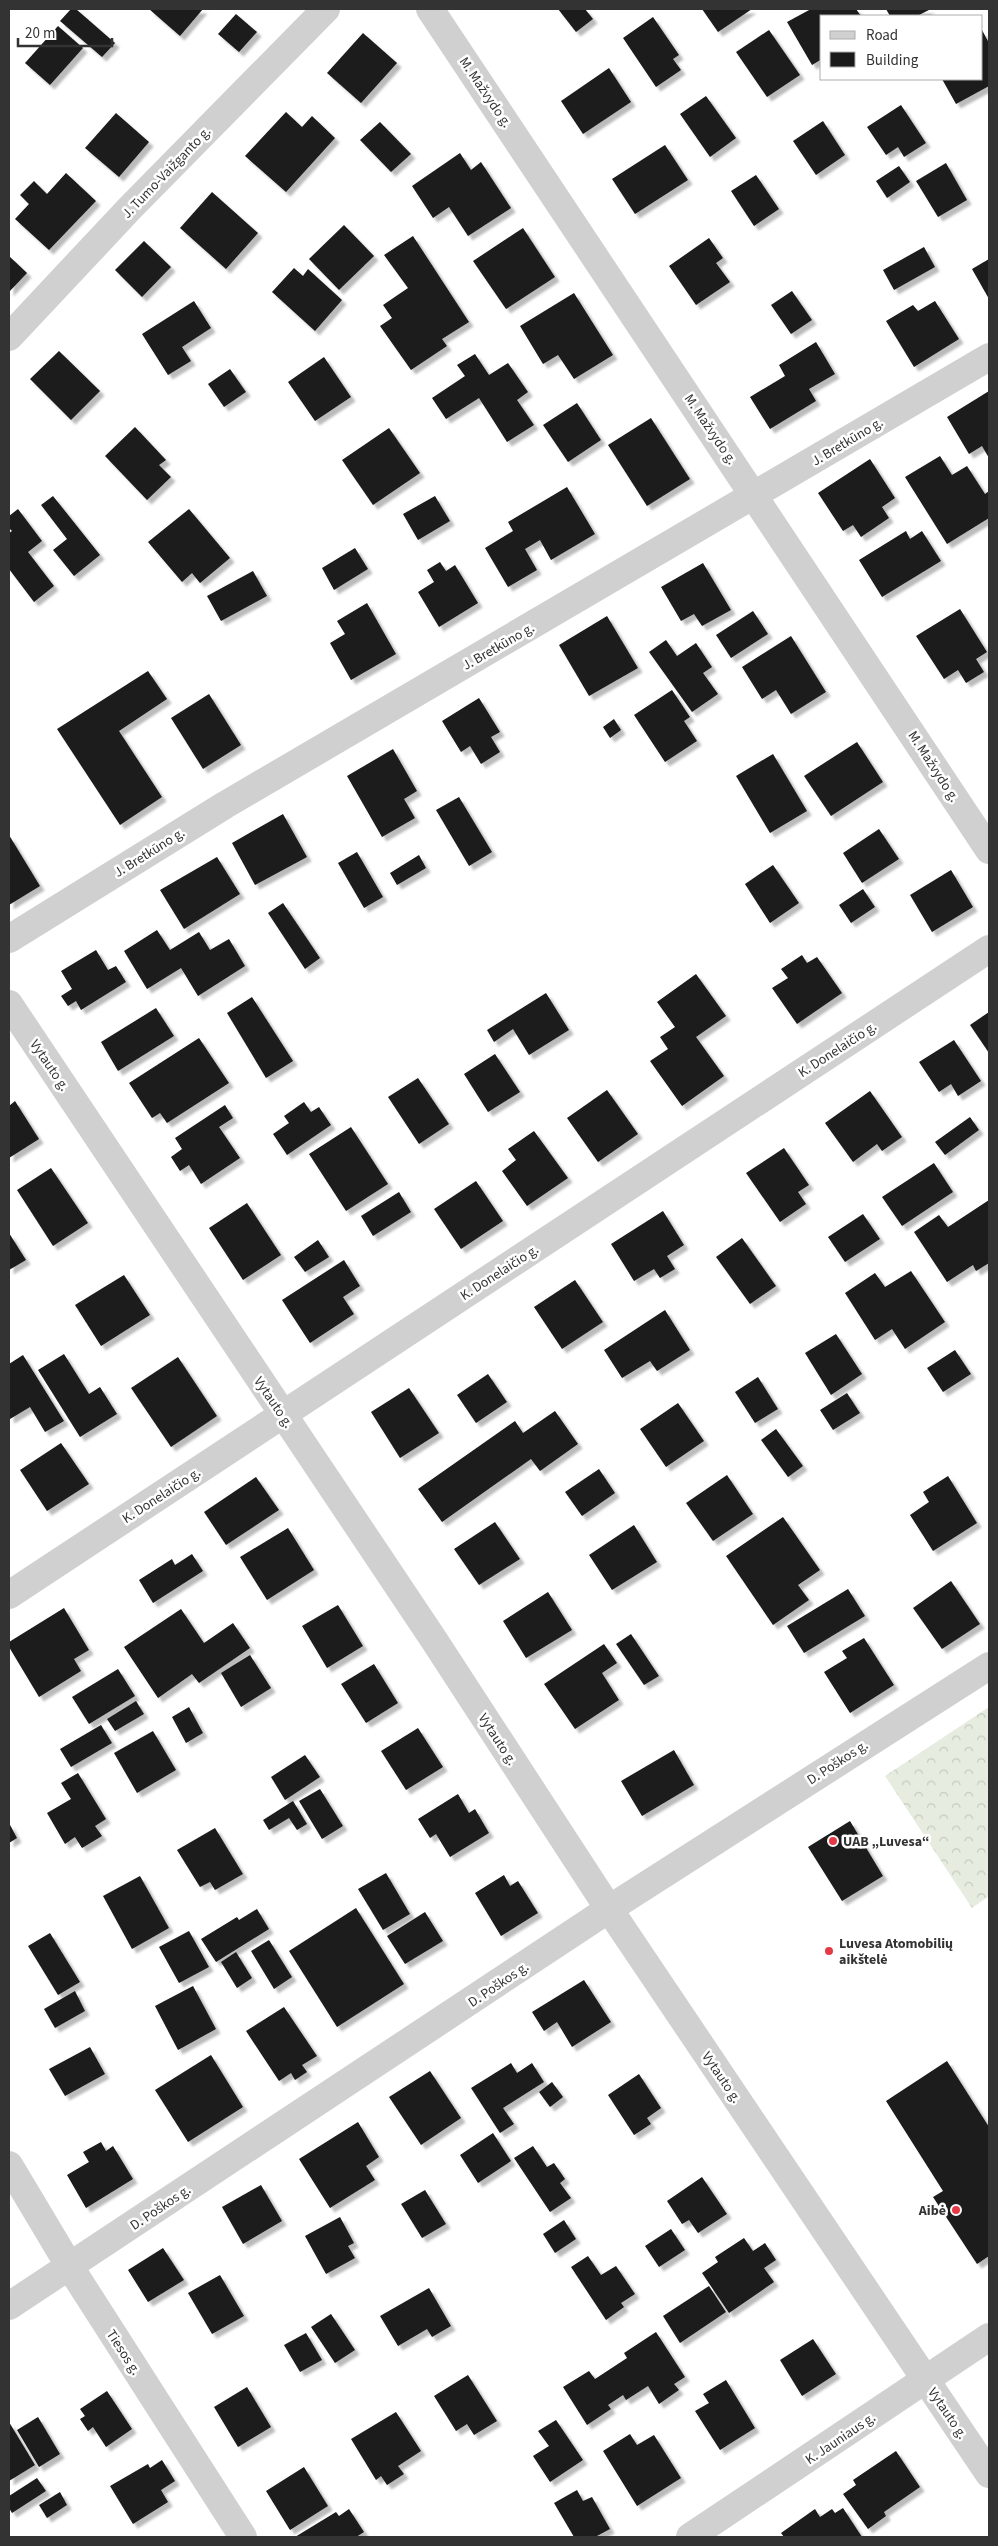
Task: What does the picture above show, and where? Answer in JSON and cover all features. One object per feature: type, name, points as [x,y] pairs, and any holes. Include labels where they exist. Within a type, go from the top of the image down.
[{"type":"street","name":"J. Tumo-Vaižganto g.","points":[[9,337],[130,208],[326,9]]},
{"type":"street","name":"M. Mažvydo g.","points":[[430,9],[755,495],[989,850]]},
{"type":"street","name":"J. Bretkūno g.","points":[[9,939],[226,805],[989,357]]},
{"type":"street","name":"K. Donelaičio g.","points":[[9,1595],[989,949]]},
{"type":"street","name":"Vytauto g.","points":[[9,1004],[439,1648],[609,1909],[989,2474]]},
{"type":"street","name":"D. Poškos g.","points":[[9,2306],[609,1909],[989,1666]]},
{"type":"street","name":"Tiesos g.","points":[[9,2165],[70,2267],[243,2537]]},
{"type":"street","name":"K. Jauniaus g.","points":[[690,2537],[989,2337]]},
{"type":"green space","points":[[989,1707],[989,1896],[972,1908],[885,1776]]},
{"type":"building","points":[[71,9],[76,9],[115,43],[102,57],[60,21]]},
{"type":"building","points":[[149,9],[203,9],[180,36]]},
{"type":"building","points":[[558,9],[585,9],[593,19],[576,32]]},
{"type":"building","points":[[702,9],[752,9],[718,32]]},
{"type":"building","points":[[811,9],[856,9],[860,15],[820,15],[820,60],[812,65],[787,22]]},
{"type":"building","points":[[886,9],[931,9],[919,15],[889,15]]},
{"type":"building","points":[[236,14],[257,32],[239,52],[218,34]]},
{"type":"building","points":[[653,17],[679,55],[673,59],[681,70],[656,87],[623,38]]},
{"type":"building","points":[[58,26],[83,48],[50,85],[25,63]]},
{"type":"building","points":[[769,30],[800,75],[767,97],[736,52]]},
{"type":"building","points":[[983,32],[989,43],[989,86],[956,104],[943,80],[983,80]]},
{"type":"building","points":[[363,33],[397,63],[361,103],[327,73]]},
{"type":"building","points":[[609,68],[631,102],[583,134],[561,101]]},
{"type":"building","points":[[706,96],[736,138],[710,157],[680,114]]},
{"type":"building","points":[[901,105],[926,143],[904,157],[898,147],[886,155],[867,127]]},
{"type":"building","points":[[286,112],[302,127],[312,116],[335,138],[286,192],[245,156]]},
{"type":"building","points":[[116,113],[149,142],[119,177],[85,148]]},
{"type":"building","points":[[823,121],[845,155],[816,175],[793,141]]},
{"type":"building","points":[[380,122],[411,154],[391,172],[360,140]]},
{"type":"building","points":[[665,145],[688,180],[635,214],[612,179]]},
{"type":"building","points":[[460,153],[471,170],[481,162],[511,208],[468,236],[449,207],[433,218],[412,186]]},
{"type":"building","points":[[946,163],[967,200],[938,217],[916,181]]},
{"type":"building","points":[[899,166],[910,182],[887,198],[876,181]]},
{"type":"building","points":[[66,173],[96,201],[49,250],[15,219],[29,204],[20,195],[34,181],[47,194]]},
{"type":"building","points":[[756,175],[779,209],[754,226],[731,191]]},
{"type":"building","points":[[212,192],[258,233],[226,269],[180,228]]},
{"type":"building","points":[[344,225],[374,256],[339,290],[309,259]]},
{"type":"building","points":[[523,228],[555,277],[506,309],[473,261]]},
{"type":"building","points":[[413,236],[469,322],[442,339],[447,346],[411,370],[380,326],[392,318],[383,305],[408,288],[384,255]]},
{"type":"building","points":[[709,238],[723,258],[716,263],[730,282],[696,305],[669,266]]},
{"type":"building","points":[[144,241],[171,267],[142,297],[115,270]]},
{"type":"building","points":[[924,247],[935,267],[894,290],[883,270]]},
{"type":"building","points":[[9,256],[27,273],[9,292]]},
{"type":"building","points":[[989,259],[989,299],[972,269]]},
{"type":"building","points":[[294,268],[303,276],[308,269],[342,300],[315,331],[272,292]]},
{"type":"building","points":[[792,291],[812,320],[791,334],[771,305]]},
{"type":"building","points":[[574,293],[613,355],[574,379],[558,355],[543,364],[520,326]]},
{"type":"building","points":[[194,301],[211,328],[182,347],[191,361],[168,375],[142,334]]},
{"type":"building","points":[[935,301],[959,339],[914,367],[886,321],[913,305],[918,311]]},
{"type":"building","points":[[816,342],[835,374],[809,389],[816,401],[770,429],[750,397],[785,376],[779,365]]},
{"type":"building","points":[[59,351],[100,391],[71,420],[30,379]]},
{"type":"building","points":[[475,354],[489,375],[508,363],[528,392],[517,400],[534,425],[507,442],[479,398],[446,419],[432,398],[465,376],[457,365]]},
{"type":"building","points":[[324,357],[351,397],[315,421],[288,382]]},
{"type":"building","points":[[230,369],[246,392],[224,407],[208,384]]},
{"type":"building","points":[[989,391],[989,458],[982,446],[969,454],[947,417]]},
{"type":"building","points":[[577,403],[601,440],[568,462],[543,425]]},
{"type":"building","points":[[651,418],[690,479],[647,506],[608,445]]},
{"type":"building","points":[[135,427],[166,460],[159,465],[171,477],[147,500],[105,456]]},
{"type":"building","points":[[389,428],[420,473],[373,505],[342,460]]},
{"type":"building","points":[[940,456],[952,475],[967,466],[985,494],[989,491],[989,518],[947,544],[905,477]]},
{"type":"building","points":[[870,459],[895,498],[882,507],[889,518],[861,537],[853,525],[843,531],[818,493]]},
{"type":"building","points":[[567,487],[595,534],[551,560],[540,540],[525,549],[537,570],[508,587],[485,548],[513,531],[508,522]]},
{"type":"building","points":[[53,496],[100,555],[74,576],[53,550],[67,539],[41,505]]},
{"type":"building","points":[[435,496],[450,521],[418,540],[403,514]]},
{"type":"building","points":[[18,509],[42,541],[28,552],[54,586],[34,602],[9,569],[9,533],[12,531],[9,528],[9,516]]},
{"type":"building","points":[[189,509],[230,558],[200,583],[192,573],[182,582],[148,542]]},
{"type":"building","points":[[906,531],[910,539],[922,531],[941,561],[882,597],[859,560]]},
{"type":"building","points":[[355,548],[368,569],[334,590],[322,568]]},
{"type":"building","points":[[440,562],[446,571],[455,565],[478,603],[439,627],[418,592],[434,582],[427,570]]},
{"type":"building","points":[[703,563],[731,610],[702,626],[694,614],[681,621],[661,587]]},
{"type":"building","points":[[253,571],[267,596],[221,621],[207,596]]},
{"type":"building","points":[[367,603],[396,654],[351,680],[330,643],[345,634],[337,621]]},
{"type":"building","points":[[960,609],[987,652],[976,659],[984,672],[966,683],[958,670],[944,679],[916,636]]},
{"type":"building","points":[[753,611],[768,634],[731,658],[716,635]]},
{"type":"building","points":[[607,616],[638,668],[589,696],[559,645]]},
{"type":"building","points":[[791,636],[826,692],[791,714],[776,690],[762,699],[742,667]]},
{"type":"building","points":[[666,640],[677,656],[696,643],[712,667],[703,673],[718,694],[692,712],[649,652]]},
{"type":"building","points":[[148,671],[167,699],[119,731],[162,797],[120,825],[57,729]]},
{"type":"building","points":[[672,690],[690,717],[684,721],[697,741],[665,762],[634,715]]},
{"type":"building","points":[[209,694],[241,745],[203,769],[171,718]]},
{"type":"building","points":[[479,698],[500,732],[491,737],[500,752],[481,764],[470,746],[461,752],[442,721]]},
{"type":"building","points":[[614,719],[621,730],[610,738],[603,727]]},
{"type":"building","points":[[857,742],[883,782],[831,816],[804,776]]},
{"type":"building","points":[[393,749],[417,791],[404,799],[415,818],[382,837],[347,776]]},
{"type":"building","points":[[773,754],[807,811],[770,833],[736,776]]},
{"type":"building","points":[[459,797],[492,852],[469,866],[436,810]]},
{"type":"building","points":[[283,814],[307,857],[255,885],[232,843]]},
{"type":"building","points":[[879,829],[899,859],[862,883],[843,853]]},
{"type":"building","points":[[9,835],[40,886],[9,905]]},
{"type":"building","points":[[357,852],[383,897],[364,908],[338,863]]},
{"type":"building","points":[[419,855],[426,868],[397,885],[390,873]]},
{"type":"building","points":[[217,857],[240,894],[184,929],[160,890]]},
{"type":"building","points":[[773,865],[799,903],[770,923],[745,884]]},
{"type":"building","points":[[951,870],[973,907],[932,932],[910,895]]},
{"type":"building","points":[[863,889],[875,907],[851,923],[839,905]]},
{"type":"building","points":[[283,903],[320,958],[305,969],[268,913]]},
{"type":"building","points":[[157,930],[170,950],[199,932],[210,950],[229,939],[245,966],[198,996],[181,968],[147,989],[124,951]]},
{"type":"building","points":[[96,950],[108,970],[116,966],[126,982],[81,1010],[76,1001],[68,1006],[61,996],[72,989],[61,971]]},
{"type":"building","points":[[802,955],[807,963],[817,957],[842,993],[797,1024],[772,988],[788,978],[781,969]]},
{"type":"building","points":[[696,974],[726,1016],[696,1037],[724,1076],[682,1106],[650,1061],[668,1049],[660,1037],[675,1027],[657,1002]]},
{"type":"building","points":[[546,993],[569,1030],[529,1055],[513,1029],[494,1042],[487,1030]]},
{"type":"building","points":[[252,997],[293,1061],[266,1078],[227,1013]]},
{"type":"building","points":[[156,1008],[174,1036],[118,1071],[101,1042]]},
{"type":"building","points":[[989,1012],[989,1053],[970,1025]]},
{"type":"building","points":[[199,1038],[229,1083],[167,1123],[160,1113],[152,1118],[129,1083]]},
{"type":"building","points":[[954,1040],[981,1081],[958,1096],[951,1084],[939,1092],[919,1062]]},
{"type":"building","points":[[495,1054],[520,1092],[488,1112],[464,1074]]},
{"type":"building","points":[[418,1078],[449,1124],[419,1144],[388,1097]]},
{"type":"building","points":[[607,1090],[638,1134],[598,1162],[567,1118]]},
{"type":"building","points":[[870,1091],[902,1137],[882,1151],[877,1144],[853,1162],[825,1123]]},
{"type":"building","points":[[15,1101],[39,1139],[9,1158],[9,1106]]},
{"type":"building","points":[[304,1102],[311,1112],[319,1107],[331,1125],[287,1155],[273,1134],[289,1123],[284,1116]]},
{"type":"building","points":[[225,1105],[233,1118],[219,1127],[240,1158],[201,1184],[189,1165],[180,1171],[171,1157],[182,1149],[175,1138]]},
{"type":"building","points":[[970,1117],[979,1130],[945,1155],[935,1142]]},
{"type":"building","points":[[351,1127],[388,1184],[346,1211],[309,1154]]},
{"type":"building","points":[[534,1131],[568,1178],[527,1206],[502,1171],[516,1160],[508,1149]]},
{"type":"building","points":[[784,1148],[809,1185],[798,1192],[806,1204],[780,1222],[746,1173]]},
{"type":"building","points":[[934,1163],[953,1192],[902,1226],[882,1197]]},
{"type":"building","points":[[51,1168],[88,1223],[53,1246],[17,1190]]},
{"type":"building","points":[[476,1181],[503,1221],[461,1249],[434,1209]]},
{"type":"building","points":[[399,1192],[411,1212],[373,1236],[361,1216]]},
{"type":"building","points":[[989,1200],[989,1263],[976,1271],[973,1265],[947,1282],[914,1232],[939,1215],[948,1227]]},
{"type":"building","points":[[247,1203],[281,1255],[243,1280],[209,1228]]},
{"type":"building","points":[[663,1211],[684,1245],[667,1256],[675,1269],[660,1278],[654,1269],[634,1281],[611,1244]]},
{"type":"building","points":[[863,1214],[880,1239],[845,1262],[828,1237]]},
{"type":"building","points":[[9,1233],[26,1260],[9,1270]]},
{"type":"building","points":[[742,1238],[776,1286],[750,1304],[716,1257]]},
{"type":"building","points":[[318,1240],[329,1257],[305,1272],[294,1257]]},
{"type":"building","points":[[344,1260],[360,1286],[343,1297],[354,1314],[310,1343],[282,1300]]},
{"type":"building","points":[[911,1271],[945,1322],[905,1349],[892,1329],[875,1340],[845,1293],[875,1273],[885,1287]]},
{"type":"building","points":[[124,1275],[150,1315],[101,1346],[75,1305]]},
{"type":"building","points":[[575,1280],[603,1322],[562,1349],[534,1307]]},
{"type":"building","points":[[665,1310],[690,1350],[657,1371],[650,1361],[622,1378],[604,1350]]},
{"type":"building","points":[[836,1334],[862,1374],[831,1395],[805,1353]]},
{"type":"building","points":[[955,1350],[971,1374],[943,1392],[927,1368]]},
{"type":"building","points":[[64,1354],[89,1394],[100,1387],[117,1414],[80,1437],[38,1370]]},
{"type":"building","points":[[23,1355],[64,1421],[45,1432],[30,1407],[10,1419],[9,1416],[9,1364]]},
{"type":"building","points":[[178,1357],[217,1416],[171,1447],[131,1388]]},
{"type":"building","points":[[488,1374],[507,1402],[476,1423],[457,1395]]},
{"type":"building","points":[[758,1377],[778,1409],[755,1423],[735,1392]]},
{"type":"building","points":[[409,1388],[439,1433],[400,1458],[371,1412]]},
{"type":"building","points":[[847,1393],[860,1413],[833,1430],[820,1410]]},
{"type":"building","points":[[678,1403],[704,1441],[666,1467],[640,1429]]},
{"type":"building","points":[[555,1411],[578,1444],[540,1471],[531,1459],[442,1522],[418,1489],[515,1421],[523,1433]]},
{"type":"building","points":[[776,1429],[803,1466],[788,1477],[761,1440]]},
{"type":"building","points":[[61,1443],[89,1484],[47,1511],[20,1470]]},
{"type":"building","points":[[599,1469],[615,1493],[582,1516],[565,1492]]},
{"type":"building","points":[[727,1475],[753,1514],[713,1541],[686,1503]]},
{"type":"building","points":[[948,1476],[977,1523],[933,1551],[910,1515],[929,1502],[923,1492]]},
{"type":"building","points":[[256,1477],[279,1510],[226,1545],[204,1512]]},
{"type":"building","points":[[783,1517],[820,1570],[798,1585],[809,1600],[773,1625],[726,1556]]},
{"type":"building","points":[[495,1522],[520,1559],[479,1585],[454,1549]]},
{"type":"building","points":[[634,1525],[657,1562],[612,1590],[589,1555]]},
{"type":"building","points":[[288,1528],[314,1570],[267,1600],[240,1557]]},
{"type":"building","points":[[192,1554],[203,1571],[153,1603],[139,1580],[172,1559],[175,1565]]},
{"type":"building","points":[[951,1581],[980,1624],[942,1649],[913,1608]]},
{"type":"building","points":[[848,1589],[865,1616],[804,1653],[787,1626]]},
{"type":"building","points":[[548,1592],[572,1630],[526,1658],[503,1621]]},
{"type":"building","points":[[338,1605],[363,1646],[327,1668],[302,1626]]},
{"type":"building","points":[[64,1608],[89,1650],[74,1659],[81,1671],[39,1697],[9,1647],[9,1642]]},
{"type":"building","points":[[181,1609],[204,1643],[233,1623],[250,1648],[199,1683],[192,1674],[158,1698],[124,1647]]},
{"type":"building","points":[[631,1634],[659,1676],[644,1685],[616,1644]]},
{"type":"building","points":[[864,1638],[894,1685],[850,1713],[824,1672],[847,1658],[842,1651]]},
{"type":"building","points":[[604,1644],[617,1663],[602,1673],[619,1700],[575,1729],[544,1684]]},
{"type":"building","points":[[250,1655],[271,1688],[241,1707],[221,1673]]},
{"type":"building","points":[[374,1664],[398,1703],[366,1723],[341,1684]]},
{"type":"building","points":[[118,1669],[135,1696],[89,1724],[72,1697]]},
{"type":"building","points":[[136,1701],[144,1714],[115,1731],[107,1719]]},
{"type":"building","points":[[189,1707],[203,1733],[186,1743],[172,1717]]},
{"type":"building","points":[[101,1725],[112,1743],[71,1767],[60,1749]]},
{"type":"building","points":[[418,1728],[443,1767],[406,1790],[381,1751]]},
{"type":"building","points":[[153,1731],[176,1770],[137,1793],[114,1753]]},
{"type":"building","points":[[674,1750],[694,1785],[642,1816],[621,1781]]},
{"type":"building","points":[[305,1755],[320,1777],[285,1800],[271,1777]]},
{"type":"building","points":[[78,1773],[106,1819],[95,1826],[102,1836],[82,1848],[75,1837],[65,1844],[47,1813],[71,1799],[61,1783]]},
{"type":"building","points":[[320,1789],[343,1826],[322,1839],[299,1801]]},
{"type":"building","points":[[458,1794],[469,1813],[475,1809],[489,1833],[450,1857],[436,1834],[430,1838],[418,1819]]},
{"type":"building","points":[[293,1801],[307,1824],[297,1830],[289,1818],[269,1830],[263,1820]]},
{"type":"building","points":[[850,1821],[883,1876],[842,1901],[808,1847]]},
{"type":"building","points":[[9,1823],[17,1838],[9,1843]]},
{"type":"building","points":[[215,1828],[243,1874],[215,1890],[210,1882],[200,1887],[177,1850]]},
{"type":"building","points":[[386,1873],[410,1914],[383,1930],[358,1889]]},
{"type":"building","points":[[504,1875],[510,1886],[518,1881],[538,1913],[501,1936],[475,1893]]},
{"type":"building","points":[[140,1876],[169,1928],[132,1949],[103,1896]]},
{"type":"building","points":[[356,1908],[404,1984],[337,2027],[289,1951]]},
{"type":"building","points":[[257,1909],[269,1929],[216,1962],[201,1939],[237,1917],[239,1920]]},
{"type":"building","points":[[425,1912],[443,1941],[405,1964],[387,1936]]},
{"type":"building","points":[[189,1931],[209,1967],[179,1983],[159,1947]]},
{"type":"building","points":[[50,1933],[80,1982],[58,1995],[28,1946]]},
{"type":"building","points":[[269,1940],[292,1977],[274,1989],[251,1951]]},
{"type":"building","points":[[236,1952],[252,1978],[237,1988],[221,1962]]},
{"type":"building","points":[[584,1980],[611,2022],[572,2047],[557,2022],[544,2031],[532,2012]]},
{"type":"building","points":[[193,1986],[216,2029],[178,2050],[155,2006]]},
{"type":"building","points":[[75,1991],[85,2011],[55,2028],[44,2009]]},
{"type":"building","points":[[284,2007],[317,2056],[302,2065],[307,2072],[295,2080],[291,2073],[279,2081],[246,2031]]},
{"type":"building","points":[[90,2047],[105,2074],[65,2096],[49,2069]]},
{"type":"building","points":[[211,2055],[243,2107],[188,2142],[155,2090]]},
{"type":"building","points":[[947,2061],[989,2127],[989,2256],[977,2264],[933,2197],[943,2191],[886,2101]]},
{"type":"building","points":[[511,2063],[517,2073],[532,2063],[544,2082],[503,2108],[514,2124],[500,2133],[471,2088]]},
{"type":"building","points":[[430,2071],[461,2118],[421,2145],[389,2097]]},
{"type":"building","points":[[639,2074],[661,2108],[647,2118],[651,2124],[634,2135],[608,2095]]},
{"type":"building","points":[[552,2082],[563,2097],[550,2107],[539,2092]]},
{"type":"building","points":[[358,2122],[379,2157],[366,2166],[375,2180],[330,2208],[299,2159]]},
{"type":"building","points":[[493,2133],[511,2161],[478,2183],[460,2155]]},
{"type":"building","points":[[101,2142],[106,2151],[113,2146],[133,2179],[86,2208],[67,2175],[89,2162],[83,2152]]},
{"type":"building","points":[[533,2146],[547,2167],[554,2163],[565,2179],[560,2183],[571,2198],[550,2212],[514,2158]]},
{"type":"building","points":[[702,2177],[727,2214],[698,2233],[689,2220],[682,2224],[667,2201]]},
{"type":"building","points":[[261,2185],[282,2221],[243,2244],[222,2207]]},
{"type":"building","points":[[425,2190],[446,2224],[422,2238],[401,2204]]},
{"type":"building","points":[[340,2217],[354,2243],[348,2246],[355,2258],[326,2274],[305,2236]]},
{"type":"building","points":[[564,2220],[576,2239],[555,2253],[543,2234]]},
{"type":"building","points":[[671,2229],[685,2250],[659,2267],[645,2246]]},
{"type":"building","points":[[744,2238],[753,2251],[765,2243],[776,2260],[764,2268],[774,2282],[729,2313],[702,2273],[718,2262],[715,2257]]},
{"type":"building","points":[[163,2248],[184,2280],[148,2302],[128,2270]]},
{"type":"building","points":[[588,2256],[601,2275],[616,2266],[635,2294],[621,2303],[624,2307],[606,2320],[571,2267]]},
{"type":"building","points":[[220,2275],[244,2316],[212,2334],[188,2293]]},
{"type":"building","points":[[709,2286],[726,2312],[680,2343],[663,2316]]},
{"type":"building","points":[[429,2288],[451,2326],[432,2337],[427,2329],[398,2346],[380,2316]]},
{"type":"building","points":[[331,2314],[355,2350],[335,2363],[311,2327]]},
{"type":"building","points":[[656,2332],[685,2377],[674,2384],[679,2390],[659,2404],[648,2386],[626,2400],[623,2395],[608,2405],[611,2409],[587,2425],[563,2387],[589,2371],[595,2379],[627,2358],[624,2353]]},
{"type":"building","points":[[306,2333],[322,2360],[300,2372],[284,2345]]},
{"type":"building","points":[[813,2339],[836,2374],[802,2396],[780,2360]]},
{"type":"building","points":[[468,2375],[497,2421],[474,2435],[467,2424],[456,2431],[434,2396]]},
{"type":"building","points":[[726,2380],[755,2428],[720,2450],[695,2411],[709,2403],[703,2394]]},
{"type":"building","points":[[247,2387],[271,2427],[238,2447],[214,2407]]},
{"type":"building","points":[[107,2391],[132,2429],[106,2447],[93,2427],[88,2431],[80,2419],[85,2416],[80,2409]]},
{"type":"building","points":[[396,2412],[421,2451],[398,2466],[404,2474],[387,2485],[381,2476],[376,2480],[351,2439]]},
{"type":"building","points":[[38,2417],[60,2454],[39,2467],[17,2430]]},
{"type":"building","points":[[556,2420],[583,2460],[550,2482],[533,2456],[549,2446],[538,2431]]},
{"type":"building","points":[[9,2422],[35,2465],[9,2481]]},
{"type":"building","points":[[630,2434],[637,2445],[654,2435],[681,2478],[637,2506],[603,2451]]},
{"type":"building","points":[[896,2451],[920,2487],[884,2512],[886,2516],[868,2529],[843,2494],[856,2485],[853,2480]]},
{"type":"building","points":[[162,2460],[175,2481],[161,2490],[168,2502],[133,2524],[110,2486],[148,2464],[150,2468]]},
{"type":"building","points":[[304,2467],[328,2506],[290,2530],[266,2491]]},
{"type":"building","points":[[37,2478],[46,2491],[12,2513],[9,2508],[9,2496]]},
{"type":"building","points":[[577,2490],[583,2501],[592,2497],[610,2529],[595,2537],[574,2537],[554,2503]]},
{"type":"building","points":[[60,2492],[67,2505],[47,2518],[39,2505]]},
{"type":"building","points":[[843,2508],[862,2537],[784,2537],[781,2533],[815,2509],[820,2517],[832,2509],[835,2513]]},
{"type":"building","points":[[349,2509],[364,2532],[356,2537],[295,2537],[336,2512],[339,2516]]},
{"type":"place","name":"UAB „Luvesa“","points":[[833,1841]]},
{"type":"place","name":"Luvesa Atomobilių aikštelė","points":[[829,1951]]},
{"type":"place","name":"Aibė","points":[[956,2210]]}]
